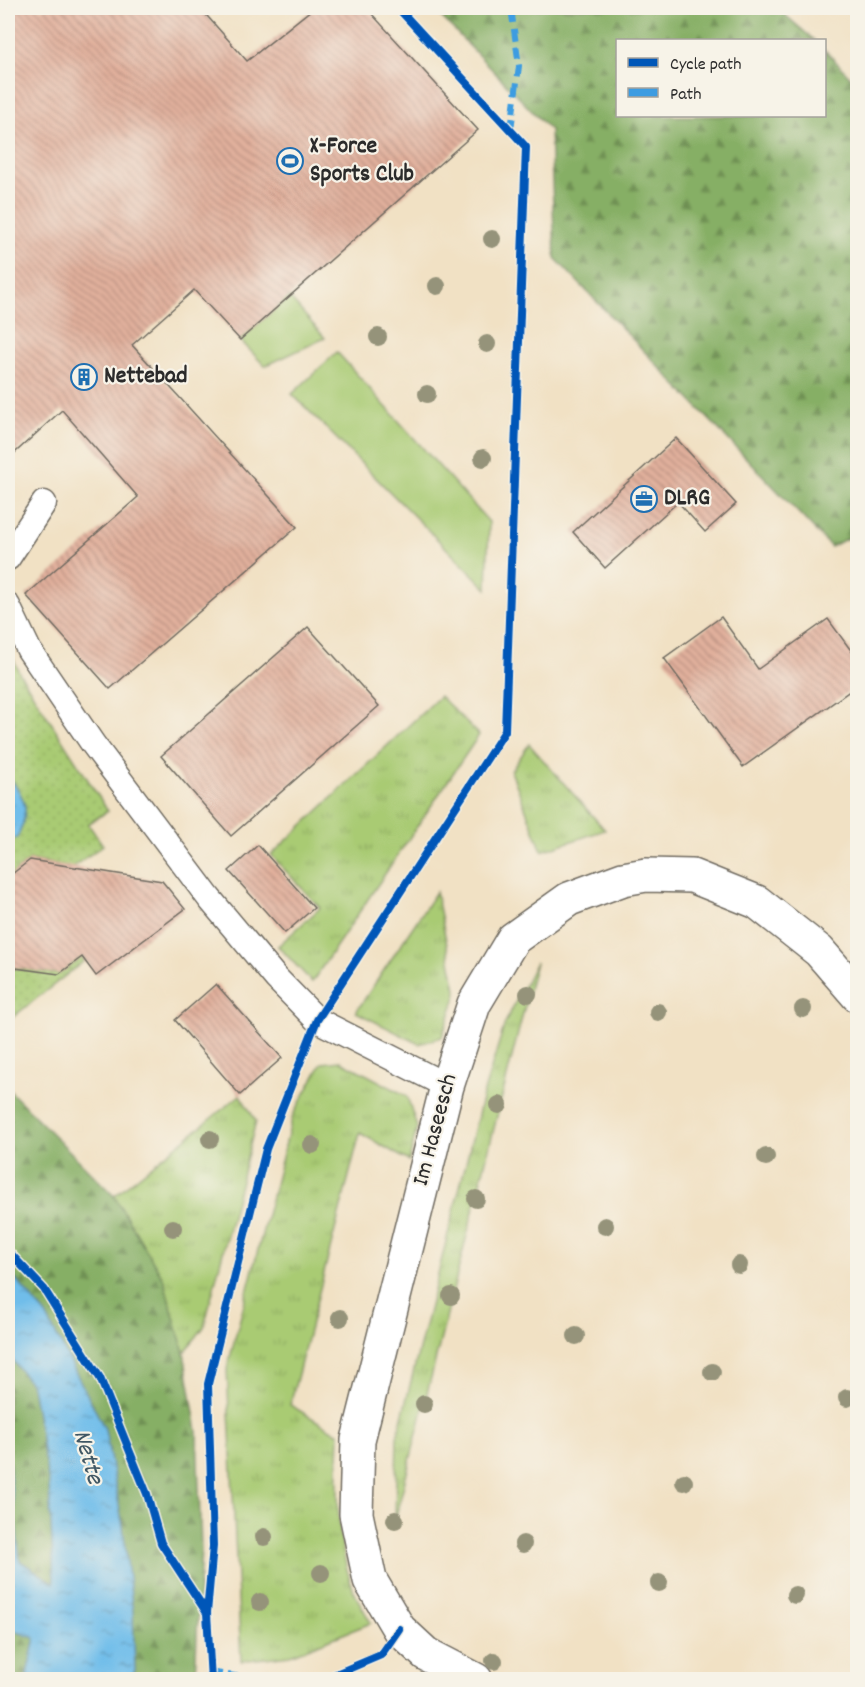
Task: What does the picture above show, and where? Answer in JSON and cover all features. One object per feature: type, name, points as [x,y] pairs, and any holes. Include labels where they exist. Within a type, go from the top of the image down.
[{"type":"street","name":"Im Haseesch","points":[[476,1680],[426,1654],[399,1629],[370,1580],[356,1514],[358,1440],[447,1086],[474,1004],[513,939],[569,899],[623,879],[646,875],[692,876],[757,902],[819,951],[858,996]]},
{"type":"lane","points":[[8,558],[44,503]]},
{"type":"lane","points":[[8,606],[29,650],[93,744],[209,898],[276,978],[317,1020],[447,1086]]},
{"type":"green space","points":[[433,8],[777,8],[813,39],[616,39],[616,117],[826,117],[826,51],[857,84],[857,533],[831,547],[555,258],[550,130]]},
{"type":"green space","points":[[289,297],[325,338],[265,366],[240,340]]},
{"type":"green space","points":[[337,352],[489,522],[487,589],[292,394]]},
{"type":"green space","points":[[8,648],[20,674],[108,811],[88,824],[103,845],[73,867],[30,860],[8,877]]},
{"type":"green space","points":[[440,696],[479,735],[312,982],[278,946],[320,908],[271,855]]},
{"type":"green space","points":[[529,744],[605,830],[542,851],[511,771]]},
{"type":"green space","points":[[436,892],[457,994],[442,1037],[419,1044],[356,1012]]},
{"type":"green space","points":[[82,957],[84,961],[8,1021],[8,960],[13,968],[59,974]]},
{"type":"green space","points":[[536,962],[395,1520],[397,1437],[483,1095],[505,1023]]},
{"type":"green space","points":[[341,1061],[407,1096],[417,1127],[409,1161],[360,1133],[290,1405],[339,1434],[340,1530],[346,1567],[358,1600],[371,1623],[290,1655],[241,1661],[227,1369],[293,1115],[322,1063]]},
{"type":"green space","points":[[8,1089],[114,1196],[163,1278],[184,1353],[197,1431],[201,1547],[195,1679],[8,1679],[10,1463],[8,1458]]},
{"type":"green space","points":[[240,1095],[256,1121],[204,1327],[184,1353],[163,1278],[114,1196]]},
{"type":"water","points":[[8,775],[19,791],[25,805],[25,812],[17,838],[8,841]]},
{"type":"water","name":"Nette","points":[[8,1270],[46,1315],[105,1429],[123,1526],[133,1613],[135,1670],[131,1679],[26,1679],[35,1638],[8,1629],[8,1458],[20,1561],[54,1583],[49,1485],[32,1386],[8,1354]]},
{"type":"building","points":[[8,8],[200,8],[247,61],[311,10],[361,8],[371,13],[478,130],[240,340],[194,290],[132,345],[297,527],[110,689],[26,595],[138,497],[62,410],[8,459]]},
{"type":"building","points":[[676,438],[736,504],[705,532],[678,502],[605,568],[573,532]]},
{"type":"building","points":[[721,617],[758,669],[828,619],[858,660],[858,685],[743,767],[664,658]]},
{"type":"building","points":[[308,627],[379,706],[231,836],[161,756]]},
{"type":"building","points":[[258,845],[314,908],[285,933],[229,871]]},
{"type":"building","points":[[30,860],[162,881],[185,909],[96,976],[82,957],[59,974],[8,967],[8,877]]},
{"type":"building","points":[[216,984],[282,1058],[240,1095],[175,1020]]},
{"type":"marked path","points":[[511,8],[519,66],[511,130]]},
{"type":"marked path","points":[[210,1672],[259,1680]]},
{"type":"cycle path","points":[[211,1680],[207,1613],[213,1546],[208,1384],[266,1149],[317,1020],[505,731],[526,147],[398,8]]},
{"type":"cycle path","points":[[8,1251],[44,1289],[100,1378],[147,1494],[161,1543],[207,1613]]},
{"type":"cycle path","points":[[322,1680],[381,1655],[399,1629]]},
{"type":"place","name":"X-Force Sports Club","points":[[290,161]]},
{"type":"place","name":"Nettebad","points":[[84,377]]},
{"type":"place","name":"DLRG","points":[[644,499]]}]
